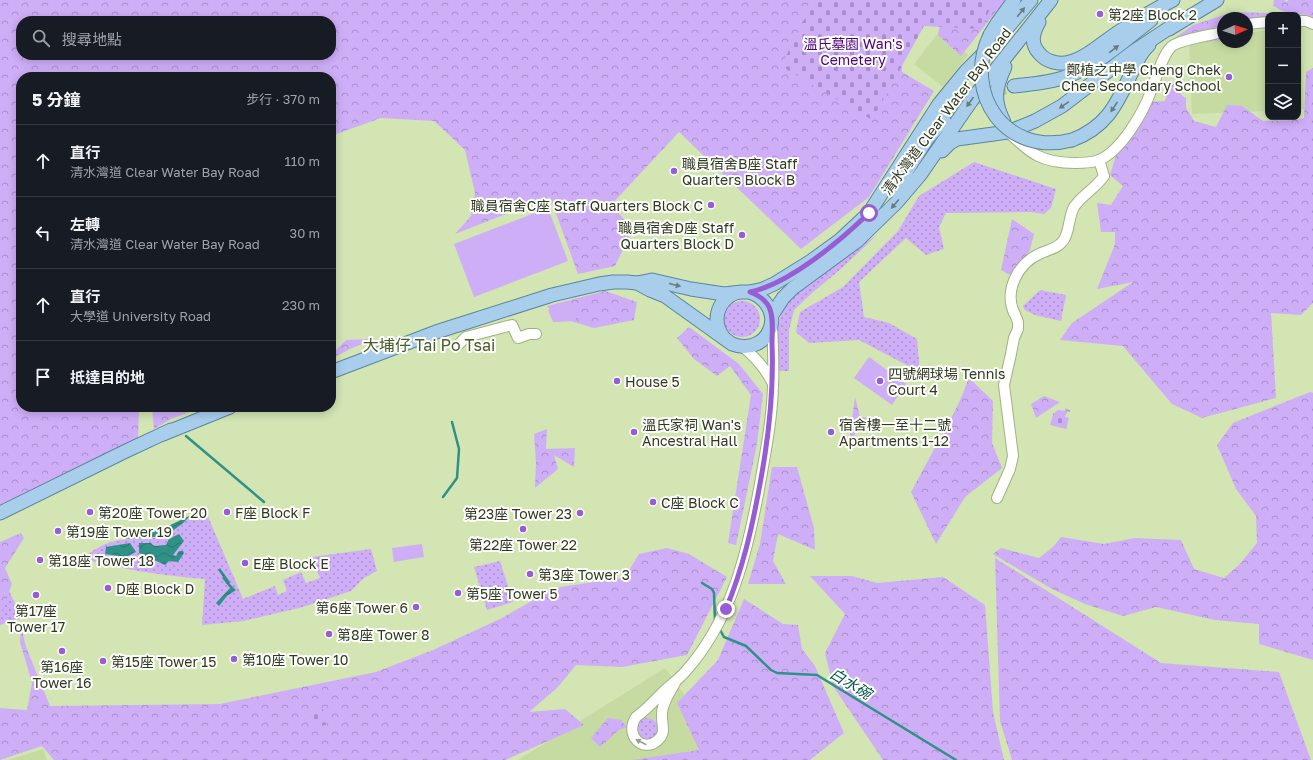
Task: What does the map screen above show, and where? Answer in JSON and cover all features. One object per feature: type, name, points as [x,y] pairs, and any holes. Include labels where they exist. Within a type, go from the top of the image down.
[{"type":"main road","name":"清水灣道 Clear Water Bay Road","points":[[336,370],[436,332],[552,295],[599,284],[627,282],[637,283],[652,280],[691,289],[724,294],[750,292],[763,289],[774,284],[811,261],[854,227],[873,208],[906,154],[940,104],[962,76],[996,41],[1031,0]]},
{"type":"main road","points":[[1049,3],[1036,27],[1033,39],[1036,49],[1043,57],[1047,60],[1059,63],[1070,62],[1080,57],[1138,20],[1173,0]]},
{"type":"main road","points":[[1014,86],[1052,81],[1065,78],[1080,71],[1103,57],[1154,18],[1182,0]]},
{"type":"main road","points":[[920,175],[946,147],[957,138],[1008,132],[1035,121],[1062,106],[1133,52],[1175,24],[1217,0]]},
{"type":"main road","points":[[1012,3],[990,35],[987,43],[982,60],[982,83],[989,105],[997,117],[1008,128],[1027,138],[1050,143],[1072,140],[1088,133],[1106,119],[1116,104],[1142,53],[1175,24]]},
{"type":"main road","name":"清水灣道 Clear Water Bay Road","points":[[637,283],[665,296],[728,342],[737,346],[743,347],[754,345],[765,338],[769,331],[772,319],[783,298],[793,288],[858,241],[888,212],[920,175],[974,97],[1049,3]]},
{"type":"main road","points":[[1008,132],[999,112],[997,83],[1012,50]]},
{"type":"main road","points":[[873,208],[896,186],[928,139],[944,120]]},
{"type":"main road","points":[[750,292],[758,295],[766,302],[772,319]]},
{"type":"main road","points":[[728,342],[718,329],[717,314],[722,302],[735,293]]},
{"type":"main road","points":[[0,514],[119,454],[218,412]]},
{"type":"street","points":[[1301,21],[1306,21],[1313,24]]},
{"type":"street","points":[[1253,23],[1265,22]]},
{"type":"street","points":[[1008,132],[1028,150],[1039,157],[1065,163],[1086,163],[1099,160],[1111,152],[1128,134],[1151,93],[1167,53],[1172,46],[1180,42],[1217,34]]},
{"type":"street","points":[[997,498],[1010,468],[1013,456],[1004,385],[1014,338],[1018,329],[1018,322],[1012,307],[1011,293],[1019,270],[1036,256],[1059,245],[1066,237],[1075,206],[1104,176],[1099,160]]},
{"type":"street","points":[[675,683],[664,690],[636,717],[633,722],[631,728],[634,738],[642,744],[653,744],[662,737],[663,706],[675,683],[698,657],[713,633],[726,609],[737,582],[745,554],[766,449],[773,386],[772,319]]},
{"type":"street","points":[[456,347],[466,337],[512,325],[518,338],[529,334],[536,334]]},
{"type":"street","points":[[743,347],[753,355],[767,372],[773,386]]},
{"type":"street","points":[[640,714],[646,712],[652,713],[661,720],[663,726]]},
{"type":"shaded area","points":[[1301,25],[1303,25],[1301,37]]},
{"type":"shaded area","name":"鄭植之中學 Cheng Chek Chee Secondary School","points":[[1265,30],[1265,111],[1192,114],[1189,42],[1217,38],[1217,48],[1253,48],[1253,32]]},
{"type":"shaded area","points":[[939,32],[968,55],[943,87],[914,64]]},
{"type":"shaded area","points":[[1301,37],[1304,109],[1301,110]]},
{"type":"shaded area","points":[[665,668],[686,697],[804,760],[518,760]]},
{"type":"shaded area","points":[[43,749],[47,760],[8,760]]},
{"type":"green space","points":[[0,0],[876,0],[903,23],[902,72],[934,91],[869,197],[801,249],[679,132],[611,205],[633,229],[615,266],[578,274],[550,197],[455,234],[471,216],[475,193],[465,150],[434,121],[381,118],[336,134],[336,72],[16,72],[16,412],[139,412],[138,438],[0,506]]},
{"type":"green space","name":"溫氏墓園 Wan's Cemetery","points":[[814,0],[994,0],[981,29],[924,26],[872,120],[781,66]]},
{"type":"green space","points":[[991,0],[1005,0],[961,56],[938,35],[941,18]]},
{"type":"green space","points":[[1274,0],[1284,0],[1287,2],[1288,0],[1313,0],[1313,19],[1308,15],[1301,14],[1301,12],[1285,12],[1273,6]]},
{"type":"green space","points":[[1253,13],[1265,13],[1265,17],[1253,18]]},
{"type":"green space","points":[[1217,17],[1217,27],[1214,28],[1217,32],[1217,41],[1198,43],[1198,35],[1167,44],[1169,42],[1193,25]]},
{"type":"green space","points":[[1313,68],[1313,303],[1301,315],[1271,313],[1276,398],[1202,418],[1172,404],[1123,346],[1060,340],[1072,323],[1133,282],[1097,289],[1115,244],[1115,232],[1101,232],[1097,203],[1111,205],[1123,186],[1110,175],[1117,152],[1151,102],[1165,101],[1170,83],[1179,81],[1181,95],[1186,98],[1186,108],[1194,121],[1216,127],[1227,105],[1242,106],[1263,121],[1301,120],[1304,118],[1306,72]]},
{"type":"green space","points":[[974,162],[1056,189],[1051,208],[1044,214],[1031,212],[946,213],[939,227],[944,249],[926,255],[906,238],[859,282],[864,317],[889,323],[917,339],[920,372],[859,340],[809,343],[796,332],[800,312],[843,287],[898,231],[919,196]]},
{"type":"green space","points":[[548,208],[568,261],[474,297],[454,244]]},
{"type":"green space","points":[[1012,219],[1034,234],[1030,250],[1012,276],[1001,270]]},
{"type":"green space","points":[[878,234],[794,310],[789,330],[789,371],[778,371],[778,329],[782,309],[792,295]]},
{"type":"green space","points":[[1040,290],[1066,295],[1061,321],[1035,315],[1025,310],[1023,306]]},
{"type":"green space","points":[[605,291],[637,302],[634,320],[594,328],[557,317],[547,306]]},
{"type":"green space","points":[[745,301],[755,306],[759,312],[759,326],[755,332],[749,336],[739,337],[729,332],[725,326],[724,316],[729,306],[735,302]]},
{"type":"green space","points":[[575,306],[576,321],[553,322],[548,310],[553,307]]},
{"type":"green space","points":[[689,327],[739,364],[763,394],[757,444],[736,545],[728,543],[751,395],[730,366],[717,376],[694,359],[677,338]]},
{"type":"green space","points":[[374,339],[336,356],[336,350],[346,340]]},
{"type":"green space","name":"四號網球場 Tennis Court 4","points":[[869,357],[906,384],[892,405],[854,378]]},
{"type":"green space","points":[[969,378],[993,401],[992,443],[1002,468],[965,497],[936,544],[911,492],[958,405]]},
{"type":"green space","points":[[1310,392],[1313,393],[1313,660],[1259,644],[1259,624],[1215,620],[1156,607],[1123,616],[1085,604],[1052,589],[993,554],[1001,548],[1039,558],[1053,547],[1061,537],[1104,544],[1135,538],[1181,540],[1194,569],[1224,578],[1239,565],[1257,543],[1256,516],[1236,489],[1217,445],[1233,423]]},
{"type":"green space","points":[[1044,396],[1060,402],[1036,418],[1031,404]]},
{"type":"green space","points":[[855,397],[860,417],[873,419],[870,428],[856,432],[848,450]]},
{"type":"green space","points":[[1065,408],[1070,410],[1070,412],[1067,411],[1065,417],[1069,418],[1066,429],[1050,425],[1053,414],[1058,410],[1065,411]]},
{"type":"green space","points":[[152,412],[189,412],[171,419],[154,429]]},
{"type":"green space","points":[[547,429],[546,449],[575,448],[574,467],[554,455],[558,469],[535,488],[536,462],[534,434]]},
{"type":"green space","points":[[772,467],[797,467],[814,528],[815,550],[778,534],[773,561],[786,584],[748,584],[760,544]]},
{"type":"green space","points":[[204,507],[243,599],[275,586],[278,595],[287,591],[283,580],[301,572],[306,583],[320,578],[312,557],[371,549],[377,571],[364,578],[351,591],[303,607],[243,621],[202,625],[205,579],[143,572],[83,559],[94,550],[112,542],[126,539],[161,536],[178,527]]},
{"type":"green space","points":[[21,533],[24,538],[5,568],[12,584],[0,612],[0,542]]},
{"type":"green space","points":[[422,544],[424,557],[394,562],[392,548]]},
{"type":"green space","points":[[667,548],[689,554],[727,577],[687,655],[622,667],[576,665],[557,688],[529,712],[565,709],[584,725],[505,760],[54,760],[42,746],[0,760],[0,708],[27,710],[32,683],[20,642],[21,626],[26,647],[50,706],[220,704],[376,672],[433,650],[502,618],[551,590],[561,587],[621,578],[628,572],[639,554]]},
{"type":"green space","points":[[995,558],[1161,663],[1279,672],[1311,760],[1012,760],[1000,721]]},
{"type":"green space","points":[[500,561],[513,602],[487,610],[474,567]]},
{"type":"green space","points":[[0,572],[22,618],[0,625]]},
{"type":"green space","points":[[810,576],[852,576],[877,583],[943,577],[985,605],[993,712],[1004,760],[883,760],[833,686],[825,653],[845,614]]},
{"type":"green space","points":[[744,599],[783,624],[798,625],[802,649],[815,666],[844,733],[810,760],[632,760],[699,750],[677,703],[718,660]]},
{"type":"green space","points":[[323,709],[326,725],[314,727],[311,711]]},
{"type":"green space","points":[[608,718],[621,720],[627,727],[619,730],[600,747],[591,738]]},
{"type":"green space","points":[[647,718],[655,721],[658,729],[655,737],[647,740],[639,737],[636,729],[639,721]]},
{"type":"water","points":[[191,515],[175,529],[160,536],[123,539],[162,529]]},
{"type":"water","points":[[179,534],[184,541],[173,555],[176,556],[179,551],[183,551],[184,553],[178,562],[169,561],[165,565],[139,553],[139,543],[151,543],[154,546],[166,545],[169,539]]},
{"type":"water","points":[[130,543],[136,552],[126,557],[105,554],[106,547]]},
{"type":"water","points":[[220,568],[230,582],[229,583],[236,590],[227,596],[219,606],[216,603],[230,588],[218,570]]},
{"type":"waterway","points":[[443,497],[457,478],[459,449],[452,422]]},
{"type":"waterway","points":[[186,436],[264,502]]},
{"type":"waterway","name":"白水碗","points":[[702,583],[712,589],[714,593],[715,622]]},
{"type":"waterway","name":"白水碗","points":[[719,628],[724,637],[746,646],[771,670],[777,673],[817,675],[956,760]]},
{"type":"tunnel","points":[[944,120],[977,98],[1014,86]]},
{"type":"place","name":"第2座 Block 2","points":[[1100,14]]},
{"type":"place","name":"鄭植之中學 Cheng Chek Chee Secondary School","points":[[1229,77]]},
{"type":"place","name":"職員宿舍B座 Staff Quarters Block B","points":[[674,171]]},
{"type":"place","name":"職員宿舍C座 Staff Quarters Block C","points":[[711,205]]},
{"type":"place","name":"職員宿舍D座 Staff Quarters Block D","points":[[742,235]]},
{"type":"place","name":"House 5","points":[[617,381]]},
{"type":"place","name":"四號網球場 Tennis Court 4","points":[[880,381]]},
{"type":"place","name":"溫氏家祠 Wan's Ancestral Hall","points":[[634,432]]},
{"type":"place","name":"宿舍樓一至十二號 Apartments 1-12","points":[[831,432]]},
{"type":"place","name":"C座 Block C","points":[[653,502]]},
{"type":"place","name":"第20座 Tower 20","points":[[90,512]]},
{"type":"place","name":"F座 Block F","points":[[227,512]]},
{"type":"place","name":"第23座 Tower 23","points":[[580,513]]},
{"type":"place","name":"第22座 Tower 22","points":[[523,529]]},
{"type":"place","name":"第19座 Tower 19","points":[[58,531]]},
{"type":"place","name":"第18座 Tower 18","points":[[40,560]]},
{"type":"place","name":"E座 Block E","points":[[245,563]]},
{"type":"place","name":"第3座 Tower 3","points":[[530,574]]},
{"type":"place","name":"D座 Block D","points":[[108,588]]},
{"type":"place","name":"第5座 Tower 5","points":[[458,593]]},
{"type":"place","name":"第17座 Tower 17","points":[[36,595]]},
{"type":"place","name":"第6座 Tower 6","points":[[416,607]]},
{"type":"place","name":"第8座 Tower 8","points":[[329,634]]},
{"type":"place","name":"第16座 Tower 16","points":[[62,651]]},
{"type":"place","name":"第10座 Tower 10","points":[[234,659]]},
{"type":"place","name":"第15座 Tower 15","points":[[103,661]]},
{"type":"district","name":"大埔仔 Tai Po Tsai","points":[[429,345]]},
{"type":"route","points":[[726,609],[737,582],[745,554],[757,501],[771,414],[773,386],[772,315],[766,302],[758,295],[750,292],[763,289],[774,284],[811,261],[840,240],[869,213]]}]
